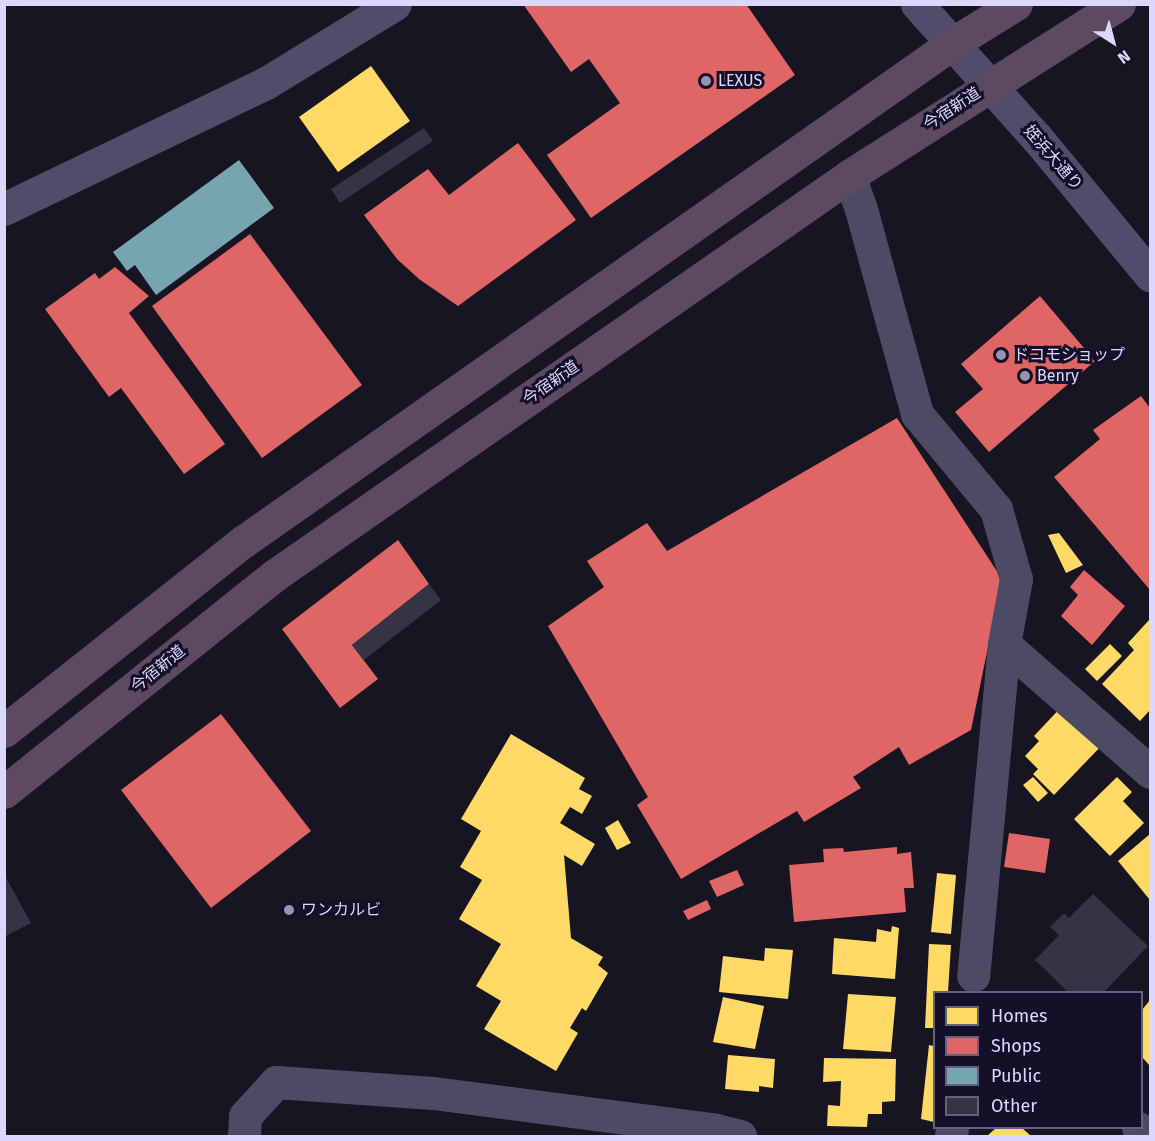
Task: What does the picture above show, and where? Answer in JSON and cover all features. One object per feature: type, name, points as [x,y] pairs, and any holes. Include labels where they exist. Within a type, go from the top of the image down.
[{"type":"highway","points":[[4,731],[243,541],[953,43],[1016,4]]},
{"type":"highway","name":"今宿新道","points":[[4,792],[275,575],[849,176],[990,84],[1119,4]]},
{"type":"street","points":[[4,209],[266,83],[394,4]]},
{"type":"street","name":"姪浜大通り","points":[[916,4],[990,84],[1150,275]]},
{"type":"street","points":[[849,176],[861,209],[917,414],[996,509],[1016,579],[1004,644],[978,987]]},
{"type":"street","points":[[1004,644],[1150,772]]},
{"type":"street","points":[[244,1137],[245,1116],[276,1082],[434,1093],[716,1130],[740,1137]]},
{"type":"building: Homes","points":[[371,66],[410,121],[338,172],[299,117]]},
{"type":"building: Homes","points":[[1059,533],[1083,565],[1066,573],[1048,535]]},
{"type":"building: Homes","points":[[1150,619],[1150,710],[1140,721],[1102,684],[1134,650],[1128,643]]},
{"type":"building: Homes","points":[[1110,644],[1122,656],[1097,681],[1085,669]]},
{"type":"building: Homes","points":[[1066,702],[1106,741],[1054,795],[1033,774],[1038,769],[1025,756],[1039,741],[1034,736]]},
{"type":"building: Homes","points":[[511,734],[585,778],[579,789],[592,796],[582,814],[570,807],[560,823],[595,844],[582,866],[564,855],[571,938],[603,957],[598,965],[608,973],[586,1011],[582,1008],[570,1028],[578,1033],[556,1071],[484,1029],[501,1001],[476,986],[501,944],[459,919],[482,880],[460,867],[481,831],[461,819]]},
{"type":"building: Homes","points":[[1033,777],[1048,793],[1038,802],[1023,785]]},
{"type":"building: Homes","points":[[1117,777],[1132,792],[1123,801],[1144,823],[1110,856],[1074,819]]},
{"type":"building: Homes","points":[[618,820],[631,843],[617,850],[605,828]]},
{"type":"building: Homes","points":[[1150,834],[1150,900],[1118,861]]},
{"type":"building: Homes","points":[[937,873],[956,875],[951,934],[931,932]]},
{"type":"building: Homes","points":[[892,926],[899,928],[895,979],[832,974],[834,938],[876,942],[877,929],[891,932]]},
{"type":"building: Homes","points":[[929,944],[951,945],[948,991],[933,991],[933,1028],[925,1028]]},
{"type":"building: Homes","points":[[765,948],[793,950],[788,999],[719,992],[723,956],[764,961]]},
{"type":"building: Homes","points":[[848,994],[896,997],[891,1052],[843,1049]]},
{"type":"building: Homes","points":[[723,997],[764,1006],[755,1049],[713,1042]]},
{"type":"building: Homes","points":[[1150,1000],[1150,1066],[1143,1058],[1143,1009]]},
{"type":"building: Homes","points":[[929,1045],[933,1046],[933,1122],[921,1119]]},
{"type":"building: Homes","points":[[728,1055],[775,1059],[773,1088],[759,1086],[759,1092],[725,1089]]},
{"type":"building: Homes","points":[[824,1058],[896,1059],[895,1101],[882,1102],[882,1114],[868,1114],[867,1127],[827,1126],[828,1105],[840,1106],[841,1081],[823,1082]]},
{"type":"building: Homes","points":[[995,1129],[1023,1129],[1031,1136],[987,1136]]},
{"type":"building: Shops","points":[[523,4],[746,4],[795,75],[591,218],[547,155],[620,103],[589,59],[571,72]]},
{"type":"building: Shops","points":[[518,143],[576,220],[458,306],[419,279],[397,259],[364,215],[428,169],[449,195]]},
{"type":"building: Shops","points":[[250,234],[362,385],[262,458],[152,306]]},
{"type":"building: Shops","points":[[115,267],[149,296],[129,313],[225,444],[184,474],[121,388],[109,397],[45,309],[95,273],[99,279]]},
{"type":"building: Shops","name":"Benry","points":[[1040,296],[1095,361],[989,452],[955,412],[983,389],[961,364]]},
{"type":"building: Shops","points":[[1141,396],[1150,408],[1150,590],[1054,477],[1100,439],[1093,430]]},
{"type":"building: Shops","points":[[897,418],[1002,579],[971,730],[909,765],[899,747],[853,777],[861,788],[804,822],[797,811],[681,879],[637,805],[648,797],[548,626],[604,587],[587,561],[647,523],[667,551]]},
{"type":"building: Shops","points":[[398,540],[429,584],[352,645],[378,679],[340,708],[282,629]]},
{"type":"building: Shops","points":[[1084,570],[1125,606],[1092,645],[1061,616],[1078,595],[1070,587]]},
{"type":"building: Shops","points":[[221,714],[311,831],[211,908],[121,790]]},
{"type":"building: Shops","points":[[1009,833],[1050,839],[1045,873],[1004,867]]},
{"type":"building: Shops","points":[[897,847],[897,854],[911,852],[914,888],[904,888],[906,912],[794,922],[789,865],[824,862],[823,849],[843,848],[844,852]]},
{"type":"building: Shops","points":[[737,870],[744,885],[717,897],[709,881]]},
{"type":"building: Shops","points":[[707,900],[711,909],[688,920],[683,911]]},
{"type":"building: Public","points":[[239,160],[274,208],[156,295],[135,265],[127,271],[113,252]]},
{"type":"building: Other","points":[[424,128],[433,141],[340,203],[331,189]]},
{"type":"building: Other","points":[[429,584],[441,600],[364,660],[352,645]]},
{"type":"building: Other","points":[[4,874],[31,923],[4,937]]},
{"type":"building: Other","points":[[1093,894],[1148,946],[1105,991],[1064,991],[1066,990],[1035,960],[1059,935],[1050,927],[1064,913],[1069,918]]},
{"type":"place","name":"LEXUS","points":[[706,81]]},
{"type":"place","name":"ドコモショップ","points":[[1001,355]]},
{"type":"place","name":"Benry","points":[[1025,376]]},
{"type":"place","name":"ワンカルビ","points":[[289,910]]}]
